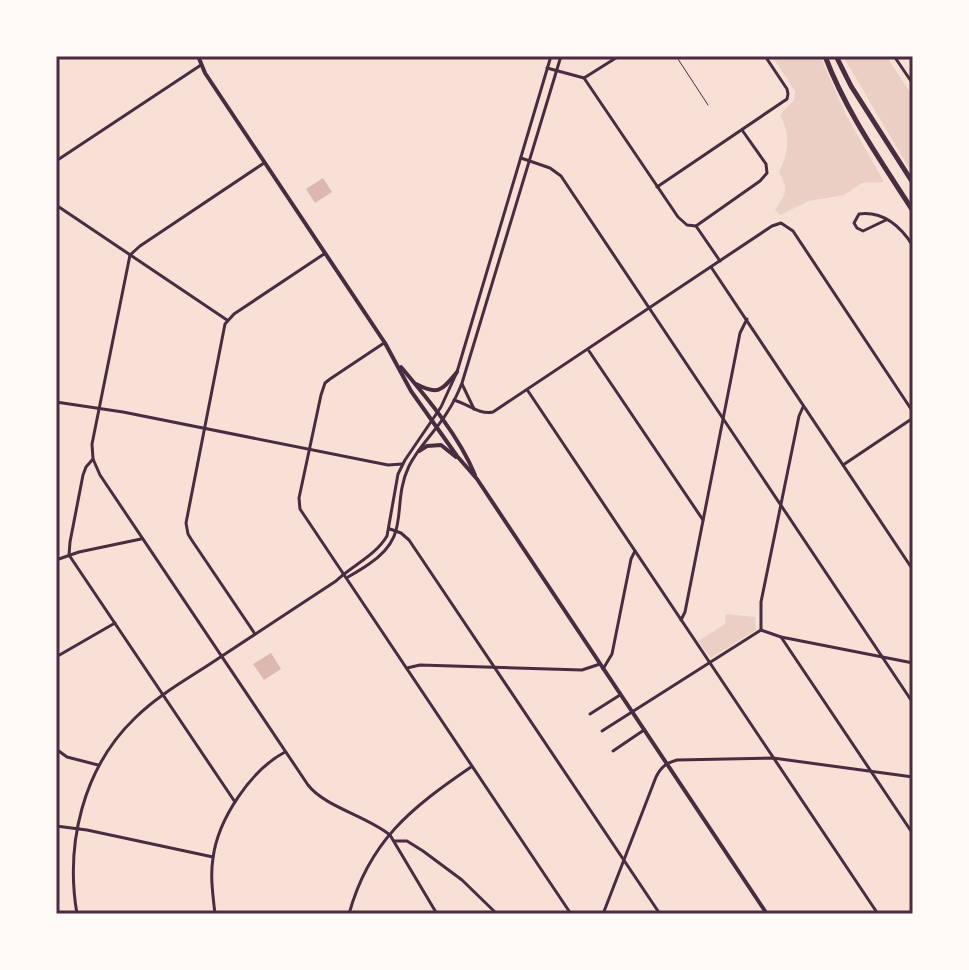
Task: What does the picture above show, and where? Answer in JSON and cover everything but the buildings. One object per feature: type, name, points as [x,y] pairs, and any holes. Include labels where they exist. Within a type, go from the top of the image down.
[{"type":"highway","points":[[825,56],[856,121],[913,211]]},
{"type":"highway","points":[[836,56],[851,86],[913,183]]},
{"type":"street","points":[[198,56],[385,343],[406,384],[477,479],[767,914]]},
{"type":"street","points":[[77,914],[73,872],[86,795],[98,765],[124,729],[163,696],[345,575],[378,549],[387,536],[393,493],[402,464],[437,413],[457,372],[551,56]]},
{"type":"street","points":[[345,575],[354,574],[390,546],[397,531],[402,484],[411,463],[442,420],[462,383],[561,56]]},
{"type":"street","points":[[584,78],[619,56]]},
{"type":"street","points":[[657,187],[787,99],[787,89],[765,56]]},
{"type":"street","points":[[894,56],[913,84]]},
{"type":"street","points":[[56,161],[201,65]]},
{"type":"street","points":[[547,68],[584,78],[657,187],[687,225],[696,226],[767,173],[766,164],[742,130]]},
{"type":"street","points":[[521,158],[550,168],[561,176],[913,703]]},
{"type":"street","points":[[265,163],[130,255],[92,444],[93,459],[100,475],[308,785],[317,795],[390,835],[437,914]]},
{"type":"street","points":[[56,205],[227,320]]},
{"type":"street","points":[[886,220],[863,231],[854,223],[862,213],[877,215],[886,220],[902,231],[913,246]]},
{"type":"street","points":[[454,400],[482,412],[493,412],[772,226],[781,223],[793,231],[913,415],[843,465]]},
{"type":"street","points":[[696,226],[720,261]]},
{"type":"street","points":[[255,634],[191,539],[186,529],[188,515],[227,320],[325,253]]},
{"type":"street","points":[[711,267],[913,570]]},
{"type":"street","points":[[681,620],[740,333],[747,319]]},
{"type":"street","points":[[466,342],[474,345]]},
{"type":"street","points":[[385,343],[325,383],[299,498],[300,509],[571,914]]},
{"type":"street","points":[[588,349],[703,520]]},
{"type":"street","points":[[396,363],[442,420],[477,479]]},
{"type":"street","points":[[414,383],[436,391],[444,387],[457,372]]},
{"type":"street","points":[[462,383],[474,409]]},
{"type":"street","points":[[528,391],[878,914]]},
{"type":"street","points":[[56,402],[388,465],[402,464]]},
{"type":"street","points":[[761,630],[761,602],[799,416],[804,407]]},
{"type":"street","points":[[419,451],[427,446],[441,445],[464,464]]},
{"type":"street","points":[[93,459],[83,475],[69,555],[235,802]]},
{"type":"street","points":[[388,465],[398,474]]},
{"type":"street","points":[[389,529],[409,540],[660,914]]},
{"type":"street","points":[[56,560],[143,539]]},
{"type":"street","points":[[407,668],[420,665],[582,670],[601,667],[612,654],[635,550]]},
{"type":"street","points":[[56,657],[115,623]]},
{"type":"street","points":[[761,630],[781,637],[913,663]]},
{"type":"street","points":[[602,731],[761,630]]},
{"type":"street","points":[[781,637],[913,834]]},
{"type":"street","points":[[590,714],[620,695]]},
{"type":"street","points":[[613,751],[644,730]]},
{"type":"street","points":[[56,749],[67,757],[98,765]]},
{"type":"street","points":[[215,914],[213,857],[220,833],[235,802],[263,768],[285,752]]},
{"type":"street","points":[[603,914],[656,777],[666,764],[677,760],[773,758],[913,777]]},
{"type":"street","points":[[349,914],[363,873],[390,835],[414,808],[472,766]]},
{"type":"street","points":[[56,826],[213,857]]},
{"type":"street","points":[[394,841],[407,841],[423,851],[462,880],[497,914]]},
{"type":"lane","points":[[676,56],[708,105]]},
{"type":"shaded area","points":[[772,56],[820,56],[846,115],[884,182],[862,183],[844,195],[809,201],[780,215],[775,210],[785,192],[779,172],[787,150],[787,137],[780,115],[794,100],[795,91]]},
{"type":"shaded area","points":[[843,56],[886,56],[913,97],[913,175]]},
{"type":"shaded area","points":[[323,178],[332,192],[315,203],[306,189]]},
{"type":"shaded area","points":[[726,614],[755,617],[756,630],[711,658],[698,641],[725,624]]},
{"type":"shaded area","points":[[271,653],[281,669],[264,680],[253,664]]}]
